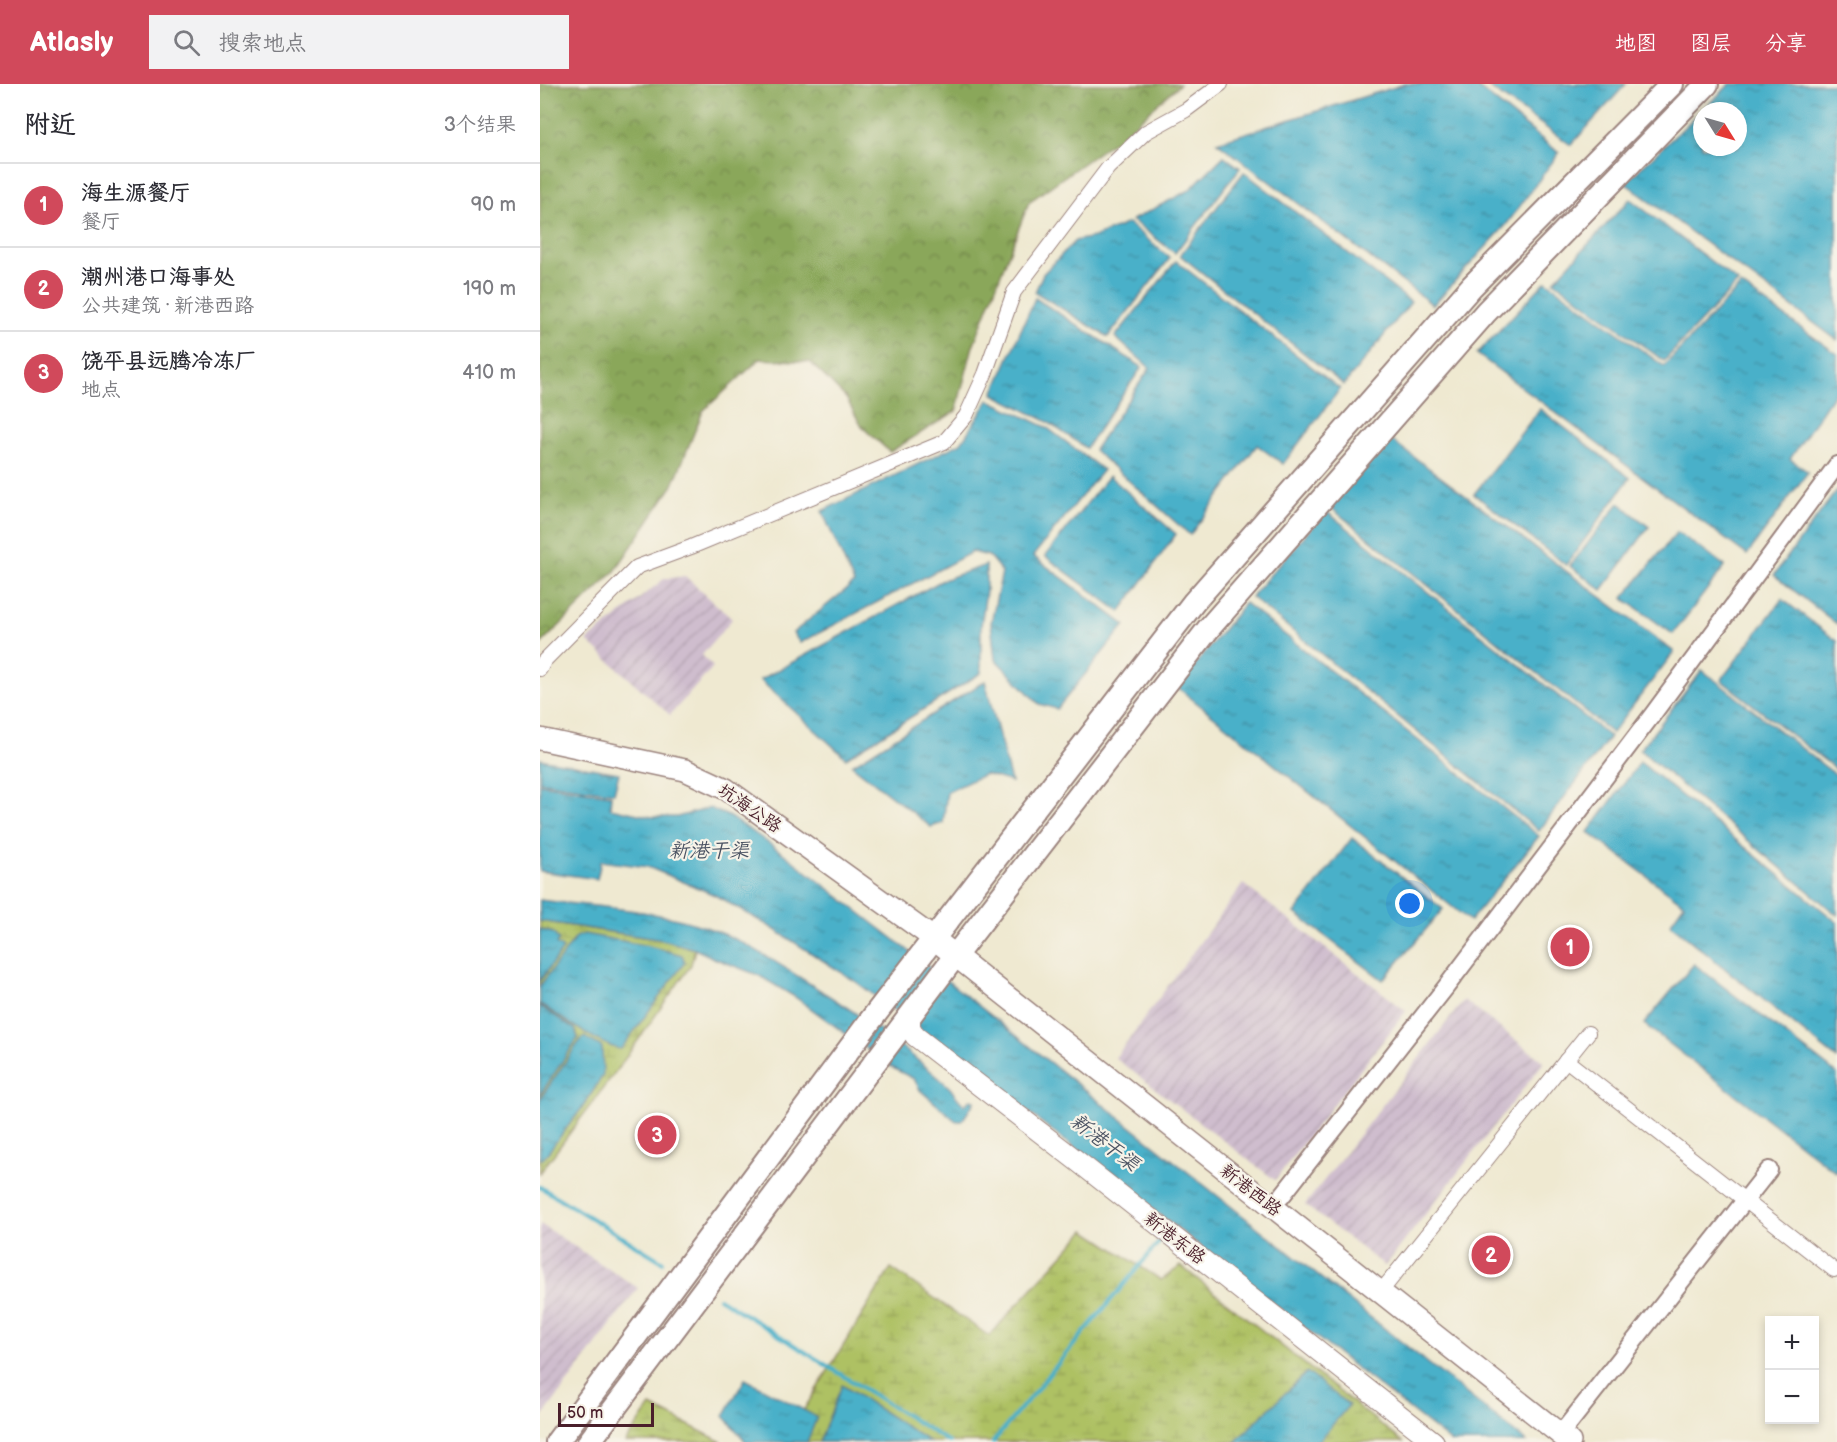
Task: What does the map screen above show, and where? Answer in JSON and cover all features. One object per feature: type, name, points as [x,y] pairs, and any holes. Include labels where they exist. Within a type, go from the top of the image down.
[{"type":"highway","points":[[557,1442],[926,947],[1194,602],[1472,286],[1672,84]]},
{"type":"highway","points":[[590,1442],[876,1060],[906,1030],[951,962],[1209,628],[1486,312],[1707,84]]},
{"type":"highway","points":[[666,1295],[688,1310]]},
{"type":"main road","name":"坑海公路","points":[[540,739],[685,770],[726,789],[926,947]]},
{"type":"main road","name":"新港西路","points":[[926,947],[951,962],[1568,1434]]},
{"type":"main road","name":"新港东路","points":[[906,1030],[1076,1160],[1434,1442]]},
{"type":"street","points":[[540,669],[544,661],[637,567],[691,547],[944,442],[966,416],[985,374],[1014,292],[1108,168],[1146,132],[1186,110],[1221,84]]},
{"type":"street","points":[[1281,1197],[1453,978],[1653,714],[1837,465]]},
{"type":"street","points":[[1387,1284],[1588,1033]]},
{"type":"street","points":[[1566,1060],[1834,1270]]},
{"type":"street","points":[[1568,1434],[1769,1170]]},
{"type":"shaded area","points":[[685,576],[732,619],[702,655],[713,667],[670,715],[587,641],[664,579]]},
{"type":"shaded area","points":[[1243,884],[1406,1011],[1275,1180],[1115,1058]]},
{"type":"shaded area","points":[[1464,1000],[1544,1062],[1385,1266],[1305,1205]]},
{"type":"shaded area","points":[[540,1224],[638,1288],[540,1420]]},
{"type":"green space","points":[[540,84],[1180,84],[1124,134],[1029,202],[973,346],[956,411],[890,452],[862,427],[846,398],[810,362],[760,359],[703,411],[673,485],[615,571],[540,645]]},
{"type":"green space","points":[[540,921],[663,940],[695,949],[691,965],[540,1173]]},
{"type":"green space","points":[[1085,1230],[1161,1280],[1181,1266],[1403,1442],[784,1442],[891,1268],[989,1336]]},
{"type":"green space","points":[[651,1406],[722,1442],[625,1442]]},
{"type":"water","points":[[1405,84],[1474,84],[1559,153],[1506,225],[1433,305],[1217,142]]},
{"type":"water","points":[[1484,84],[1626,84],[1571,145]]},
{"type":"water","points":[[1730,84],[1837,84],[1837,340],[1625,183],[1693,119],[1693,156],[1747,156],[1747,102],[1711,102]]},
{"type":"water","points":[[1224,156],[1240,168],[1175,253],[1132,220],[1188,191]]},
{"type":"water","points":[[1244,172],[1411,302],[1344,385],[1180,255]]},
{"type":"water","points":[[1630,199],[1738,282],[1664,361],[1554,281]]},
{"type":"water","points":[[1128,223],[1170,258],[1108,337],[1035,292],[1043,274],[1075,241],[1094,237]]},
{"type":"water","points":[[1176,261],[1340,389],[1283,464],[1257,445],[1190,535],[1094,450],[1150,368],[1115,337]]},
{"type":"water","points":[[1546,281],[1664,366],[1741,285],[1837,354],[1837,389],[1790,459],[1808,472],[1747,555],[1477,354]]},
{"type":"water","points":[[1035,298],[1142,367],[1086,448],[1046,421],[993,394]]},
{"type":"water","points":[[989,400],[1046,427],[1103,470],[1033,556],[1125,625],[1057,709],[1039,704],[995,659],[991,623],[1002,572],[989,556],[972,552],[800,643],[793,633],[854,583],[822,511],[961,443]]},
{"type":"water","points":[[1540,409],[1630,478],[1566,565],[1474,494]]},
{"type":"water","points":[[1390,439],[1674,652],[1612,733],[1330,507]]},
{"type":"water","points":[[1109,476],[1176,534],[1120,612],[1045,556]]},
{"type":"water","points":[[1837,490],[1837,624],[1774,575]]},
{"type":"water","points":[[1619,503],[1649,527],[1602,590],[1570,566]]},
{"type":"water","points":[[1326,511],[1610,737],[1539,831],[1251,597]]},
{"type":"water","points":[[1677,532],[1725,566],[1673,634],[1623,598]]},
{"type":"water","points":[[986,565],[986,591],[981,626],[981,673],[846,758],[760,680],[943,580]]},
{"type":"water","points":[[1782,599],[1837,641],[1837,770],[1721,680]]},
{"type":"water","points":[[1245,603],[1539,836],[1470,921],[1177,687]]},
{"type":"water","points":[[1702,670],[1837,776],[1837,915],[1640,750]]},
{"type":"water","points":[[985,681],[1011,782],[985,774],[947,792],[943,823],[931,827],[852,765]]},
{"type":"water","points":[[540,759],[619,773],[614,793],[540,782]]},
{"type":"water","points":[[1640,762],[1837,922],[1837,1059],[1670,924],[1684,904],[1588,832]]},
{"type":"water","name":"新港干渠","points":[[540,784],[611,795],[610,808],[652,817],[677,817],[710,808],[753,832],[940,975],[1527,1442],[1451,1442],[972,1068],[855,981],[769,926],[715,895],[648,867],[601,861],[597,879],[540,871]]},
{"type":"water","points":[[1352,838],[1443,909],[1383,980],[1295,913]]},
{"type":"water","points":[[540,900],[662,916],[702,926],[728,936],[776,962],[873,1025],[937,1076],[965,1105],[971,1099],[975,1101],[962,1121],[956,1121],[920,1090],[914,1079],[893,1068],[795,997],[758,975],[695,949],[663,940],[540,921]]},
{"type":"water","points":[[540,929],[553,933],[559,940],[556,944],[563,949],[540,981]]},
{"type":"water","points":[[584,934],[649,946],[682,955],[685,962],[621,1049],[592,1037],[540,1004],[540,986],[576,937]]},
{"type":"water","points":[[1694,964],[1837,1074],[1837,1173],[1644,1024]]},
{"type":"water","points":[[540,1006],[575,1029],[578,1038],[540,1095]]},
{"type":"water","points":[[585,1037],[602,1047],[603,1075],[585,1104],[543,1159],[540,1159],[540,1099],[581,1039]]},
{"type":"water","points":[[1307,1372],[1349,1405],[1318,1442],[1235,1442]]},
{"type":"water","points":[[745,1379],[817,1417],[807,1442],[746,1442],[724,1416]]},
{"type":"water","points":[[842,1385],[930,1442],[819,1442]]},
{"type":"waterway","points":[[540,1187],[663,1262]]},
{"type":"waterway","points":[[993,1442],[1160,1241]]},
{"type":"waterway","points":[[719,1298],[949,1442]]},
{"type":"place","name":"海生源餐厅","points":[[1570,947]]},
{"type":"place","name":"饶平县远腾冷冻厂","points":[[657,1135]]},
{"type":"place","name":"潮州港口海事处","points":[[1491,1255]]}]
